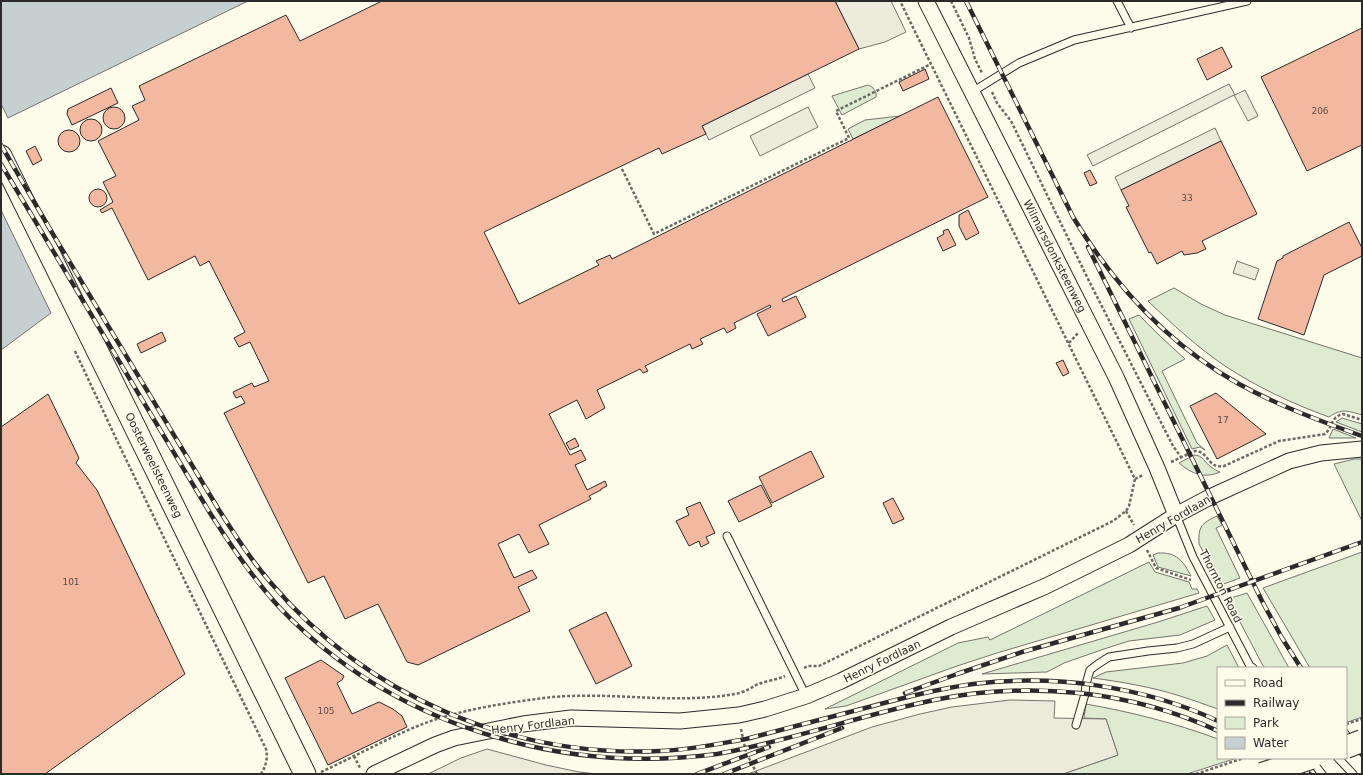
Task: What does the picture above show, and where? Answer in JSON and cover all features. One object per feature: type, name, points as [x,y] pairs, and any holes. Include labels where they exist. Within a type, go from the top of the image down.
[{"type":"main road","name":"Oosterweelsteenweg","points":[[1,156],[305,774]]},
{"type":"main road","points":[[1347,746],[1362,741]]},
{"type":"main road","points":[[1262,774],[1307,759]]},
{"type":"street","name":"Wilmarsdonksteenweg","points":[[926,1],[1116,377],[1157,468],[1176,515]]},
{"type":"street","name":"Henry Fordlaan","points":[[374,774],[435,745],[454,738],[523,724],[571,718],[680,721],[739,715],[765,709],[806,696],[841,681],[951,627],[1046,586],[1129,545],[1176,515],[1210,497],[1289,461],[1321,453],[1362,449]]},
{"type":"lane","points":[[1117,1],[1131,28]]},
{"type":"lane","points":[[972,92],[1019,63],[1074,40],[1247,1]]},
{"type":"lane","name":"Thornton Road","points":[[1176,515],[1193,557],[1251,667]]},
{"type":"lane","points":[[727,536],[806,696]]},
{"type":"lane","points":[[1076,724],[1090,670],[1109,657],[1177,648],[1193,644],[1230,627]]},
{"type":"lane","points":[[1311,759],[1322,774]]},
{"type":"lane","points":[[1339,759],[1353,774]]},
{"type":"path","points":[[317,774],[415,727],[466,711],[544,698],[582,695],[663,698],[713,696],[742,692],[757,685],[794,673],[808,666],[819,666],[1113,521],[1126,511],[1129,506],[1135,479],[900,1]]},
{"type":"path","points":[[951,1],[969,38],[975,59],[997,103],[1010,121],[1089,281],[1173,446],[1181,457],[1195,451],[1199,451],[1203,453],[1213,464],[1219,467],[1224,466],[1279,441],[1325,434],[1334,418],[1340,415],[1343,414],[1362,420]]},
{"type":"path","points":[[622,169],[654,234],[849,138],[836,111],[931,64]]},
{"type":"path","points":[[73,346],[266,749],[266,763],[261,774]]},
{"type":"path","points":[[1126,511],[1156,568],[1191,580],[1194,584],[1208,585]]},
{"type":"path","points":[[736,693],[746,752],[757,774]]},
{"type":"path","points":[[1347,724],[1362,719]]},
{"type":"path","points":[[354,756],[363,774]]},
{"type":"path","points":[[1196,774],[1241,759]]},
{"type":"green space","points":[[868,85],[872,87],[876,93],[876,97],[842,115],[832,96]]},
{"type":"green space","points":[[900,116],[853,139],[848,129],[865,120]]},
{"type":"green space","points":[[1174,288],[1201,304],[1225,315],[1362,358],[1362,415],[1353,412],[1341,411],[1329,417],[1276,394],[1225,366],[1185,335],[1148,301]]},
{"type":"green space","points":[[1139,315],[1185,359],[1162,371],[1197,443],[1205,450],[1200,447],[1192,449],[1129,319]]},
{"type":"green space","points":[[1342,418],[1362,424],[1362,432],[1336,422]]},
{"type":"green space","points":[[1333,429],[1356,438],[1329,438]]},
{"type":"green space","points":[[1194,455],[1200,456],[1211,467],[1220,472],[1209,475],[1193,473],[1179,463]]},
{"type":"green space","points":[[1354,459],[1362,459],[1362,521],[1334,464]]},
{"type":"green space","points":[[1217,516],[1222,525],[1216,528],[1240,578],[1221,585],[1199,544],[1200,529],[1204,523]]},
{"type":"green space","points":[[1362,552],[1362,717],[1348,722],[1347,720],[1347,667],[1309,667],[1263,588]]},
{"type":"green space","points":[[1158,553],[1170,554],[1179,558],[1191,576],[1158,567],[1153,555]]},
{"type":"green space","points":[[1149,562],[1155,572],[1189,582],[1192,589],[1197,589],[1199,593],[997,653],[846,706],[825,709],[958,643],[988,637],[990,640]]},
{"type":"green space","points":[[1247,593],[1288,667],[1264,667],[1228,599]]},
{"type":"green space","points":[[1207,606],[1215,620],[1180,635],[1129,641],[1064,663],[1047,672],[982,674],[1158,622]]},
{"type":"green space","points":[[1227,645],[1238,667],[1217,667],[1217,709],[1159,690],[1093,678],[1106,672],[1183,663],[1207,656]]},
{"type":"green space","points":[[1086,704],[1153,718],[1217,739],[1217,759],[1234,759],[1187,774],[1063,774],[1118,755],[1106,719],[1084,718]]},
{"type":"shaded area","points":[[835,1],[891,1],[906,32],[885,42],[859,49]]},
{"type":"shaded area","points":[[808,74],[815,88],[709,140],[702,126]]},
{"type":"shaded area","points":[[1229,84],[1235,95],[1245,90],[1258,116],[1248,121],[1234,95],[1093,166],[1087,155]]},
{"type":"shaded area","points":[[808,107],[818,127],[760,156],[750,136]]},
{"type":"shaded area","points":[[1215,128],[1221,141],[1121,190],[1115,177]]},
{"type":"shaded area","points":[[1237,261],[1259,269],[1255,280],[1233,273]]},
{"type":"shaded area","points":[[1010,700],[1055,701],[1054,718],[1106,719],[1118,755],[1063,774],[748,774],[872,727],[952,707]]},
{"type":"shaded area","points":[[487,749],[546,765],[597,774],[428,774],[461,758]]},
{"type":"water","points":[[1,1],[248,1],[8,118],[1,104]]},
{"type":"water","points":[[1,210],[51,313],[1,350]]},
{"type":"building","points":[[382,1],[835,1],[859,49],[702,126],[706,134],[662,154],[659,148],[484,232],[519,304],[599,265],[596,261],[610,255],[612,259],[938,97],[988,197],[782,299],[783,302],[796,296],[806,317],[768,336],[757,314],[771,307],[770,305],[734,323],[736,328],[727,333],[724,328],[700,339],[703,344],[692,349],[690,344],[645,366],[648,371],[643,373],[640,369],[597,390],[605,408],[586,419],[577,400],[549,414],[570,455],[581,450],[586,460],[575,465],[587,490],[605,481],[607,486],[589,496],[591,499],[539,525],[549,544],[529,553],[519,534],[498,544],[514,578],[532,570],[537,578],[518,587],[530,611],[418,665],[407,662],[378,604],[345,619],[324,576],[308,583],[224,413],[245,403],[241,396],[236,398],[233,392],[252,383],[254,387],[269,381],[250,342],[239,347],[234,338],[245,332],[209,261],[200,266],[195,256],[148,280],[112,208],[102,213],[100,210],[113,202],[103,182],[116,176],[98,141],[139,120],[132,106],[145,100],[139,86],[286,15],[300,41]]},
{"type":"building","points":[[1362,28],[1362,145],[1307,171],[1261,77]]},
{"type":"building","points":[[1222,47],[1232,67],[1207,80],[1197,59]]},
{"type":"building","points":[[925,69],[929,79],[903,91],[899,82]]},
{"type":"building","points":[[111,88],[118,103],[72,125],[67,114],[68,109]]},
{"type":"building","points":[[114,107],[122,110],[125,118],[122,126],[114,129],[106,126],[103,118],[106,110]]},
{"type":"building","points":[[91,119],[99,122],[102,130],[99,138],[91,141],[83,138],[80,130],[83,122]]},
{"type":"building","points":[[69,130],[77,133],[80,141],[77,149],[69,152],[61,149],[58,141],[61,133]]},
{"type":"building","points":[[1221,141],[1257,214],[1202,241],[1206,249],[1197,253],[1184,255],[1182,251],[1157,264],[1151,252],[1149,253],[1126,207],[1129,206],[1121,190]]},
{"type":"building","points":[[35,146],[42,160],[33,165],[26,151]]},
{"type":"building","points":[[1090,170],[1097,183],[1090,186],[1084,173]]},
{"type":"building","points":[[94,189],[102,189],[107,194],[105,205],[102,207],[94,207],[89,202],[89,194]]},
{"type":"building","points":[[968,210],[979,233],[966,240],[959,226],[959,215]]},
{"type":"building","points":[[1349,222],[1362,248],[1362,256],[1324,275],[1304,335],[1258,319],[1277,261],[1283,258],[1283,256]]},
{"type":"building","points":[[948,229],[956,245],[943,251],[937,238],[944,234],[943,231]]},
{"type":"building","points":[[162,332],[166,341],[141,353],[137,344]]},
{"type":"building","points":[[1063,360],[1069,373],[1063,376],[1056,363]]},
{"type":"building","points":[[1216,393],[1266,434],[1217,459],[1190,406]]},
{"type":"building","points":[[48,394],[79,458],[76,463],[97,490],[185,674],[45,774],[1,774],[1,427]]},
{"type":"building","points":[[575,438],[579,446],[570,450],[566,443]]},
{"type":"building","points":[[811,451],[824,477],[772,503],[759,477]]},
{"type":"building","points":[[761,485],[772,506],[739,522],[728,501]]},
{"type":"building","points":[[893,498],[904,519],[893,524],[883,503]]},
{"type":"building","points":[[700,502],[715,533],[706,537],[709,543],[701,547],[699,541],[689,546],[676,521],[689,515],[686,508]]},
{"type":"building","points":[[606,612],[632,666],[596,684],[569,630]]},
{"type":"building","points":[[321,660],[344,676],[342,680],[337,683],[352,714],[379,702],[393,709],[402,716],[407,727],[328,765],[285,678]]},
{"type":"railway","points":[[966,1],[1073,217],[1106,266],[1145,311],[1189,351],[1239,384],[1284,406],[1362,436]]},
{"type":"railway","points":[[1,145],[219,510],[237,538],[271,583],[309,623],[351,658],[397,688],[446,712],[497,731],[550,744],[605,750],[660,751],[692,748],[746,739],[946,688],[1004,681],[1035,681],[1067,682],[1129,691],[1160,699],[1217,721]]},
{"type":"railway","points":[[1,164],[210,513],[234,550],[252,574],[280,608],[324,648],[373,683],[425,711],[480,732],[538,748],[597,756],[657,759],[717,754],[744,749],[934,700],[970,694],[1006,691],[1079,693],[1115,698],[1150,706],[1184,717],[1217,731]]},
{"type":"railway","points":[[1088,247],[1262,601],[1282,638],[1300,667]]},
{"type":"railway","points":[[905,693],[1022,652],[1179,608],[1362,542]]},
{"type":"railway","points":[[724,774],[842,728]]},
{"type":"railway","points":[[1347,732],[1362,755]]},
{"type":"railway","points":[[697,774],[769,747]]},
{"type":"railway","points":[[1270,759],[1293,774]]},
{"type":"railway","points":[[1288,759],[1310,774]]}]
